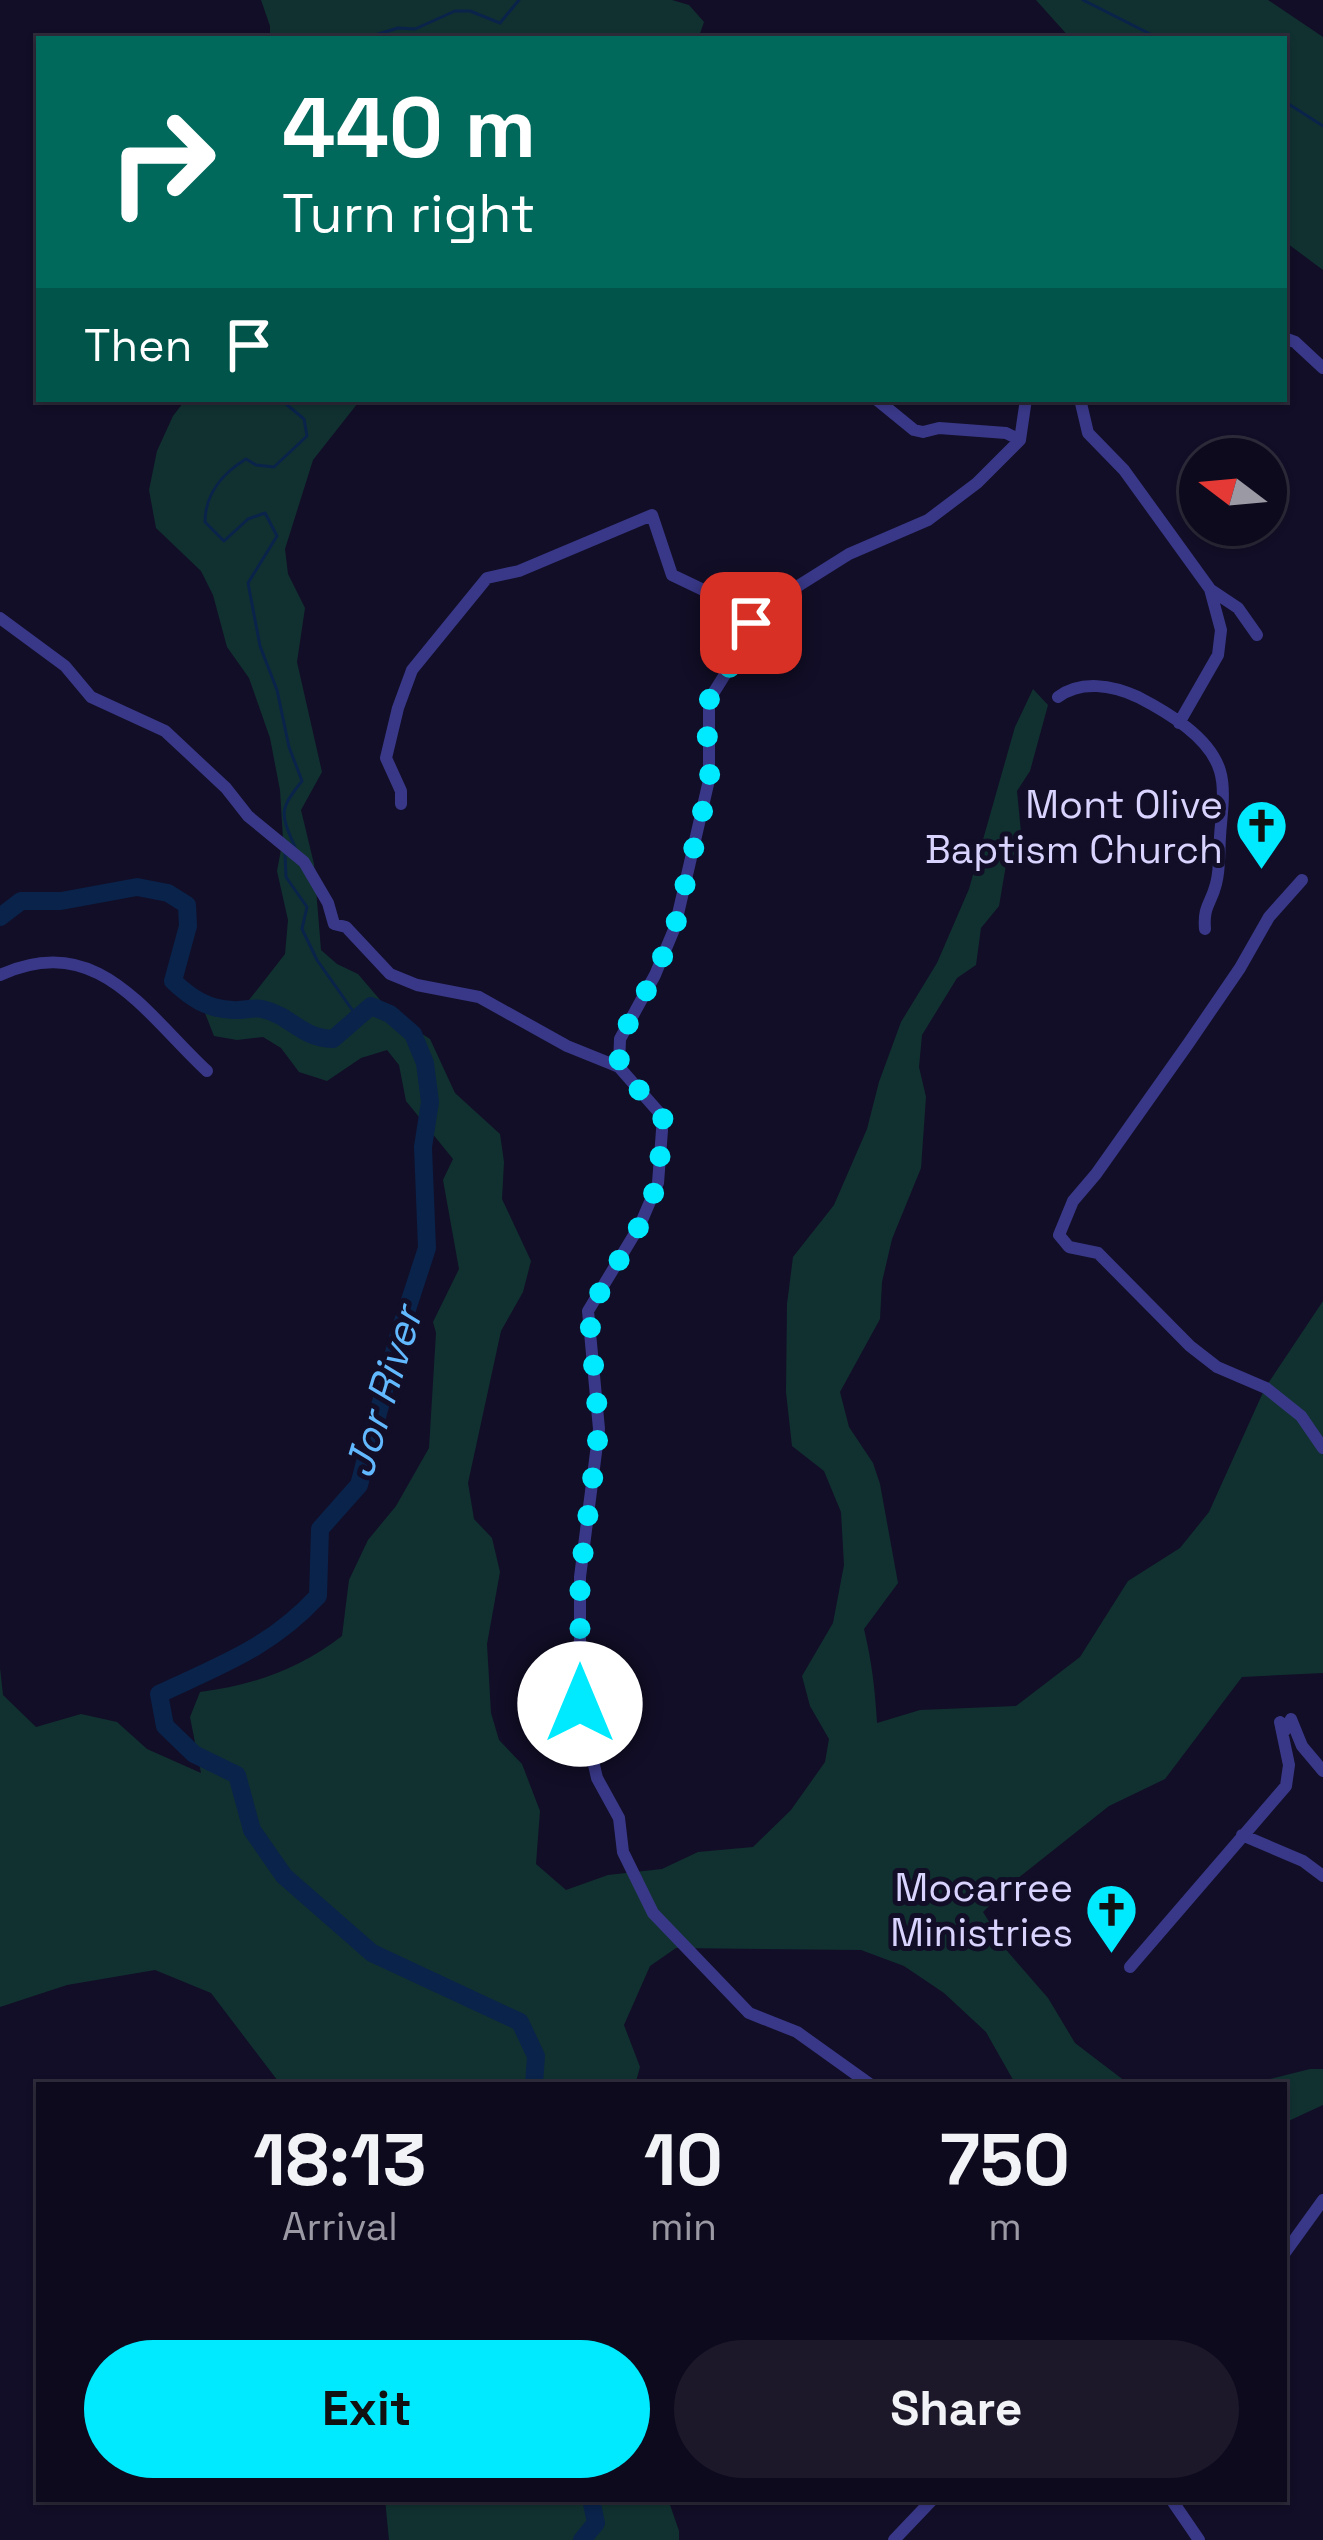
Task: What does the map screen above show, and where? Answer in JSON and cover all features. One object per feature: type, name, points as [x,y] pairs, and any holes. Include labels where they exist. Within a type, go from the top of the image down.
[{"type":"street","points":[[1287,339],[1323,368]]},
{"type":"street","points":[[880,402],[914,430],[1006,433],[1020,440]]},
{"type":"street","points":[[745,630],[771,603],[849,554],[928,520],[1002,462],[1020,440],[1026,402]]},
{"type":"street","points":[[1081,402],[1088,433],[1124,470],[1210,590],[1222,630],[1218,655],[1179,723]]},
{"type":"street","points":[[401,804],[401,791],[386,758],[412,670],[487,578],[519,572],[652,515],[672,574],[740,607],[745,617],[741,649],[709,700],[710,780],[675,927],[620,1039],[619,1067]]},
{"type":"street","points":[[1210,590],[1238,608],[1257,634]]},
{"type":"street","points":[[0,618],[65,666],[91,697],[165,731],[226,788],[248,816],[304,862],[334,923],[346,927],[390,974],[416,985],[479,997],[567,1046],[619,1067],[663,1117],[658,1183],[640,1225],[589,1311],[599,1429],[580,1577],[580,1704],[597,1778],[619,1818],[623,1852],[653,1913],[749,2013],[797,2032],[867,2082]]},
{"type":"street","points":[[1058,697],[1073,686],[1135,695],[1179,723],[1206,748],[1220,771],[1222,804],[1216,884],[1204,910],[1205,928]]},
{"type":"street","points":[[1302,880],[1269,917],[1240,968],[1072,1202],[1062,1222],[1061,1241],[1078,1252],[1098,1253],[1217,1367],[1266,1388],[1301,1416],[1323,1448]]},
{"type":"street","points":[[0,975],[44,960],[66,961],[100,972],[207,1070]]},
{"type":"street","points":[[1130,1966],[1286,1786],[1289,1766],[1282,1726],[1291,1719],[1301,1746],[1323,1772]]},
{"type":"street","points":[[1242,1834],[1323,1876]]},
{"type":"street","points":[[1287,2250],[1323,2200]]},
{"type":"street","points":[[894,2540],[930,2502]]},
{"type":"street","points":[[1173,2502],[1199,2540]]},
{"type":"green space","points":[[261,0],[672,0],[689,5],[704,22],[699,36],[270,36]]},
{"type":"green space","points":[[1036,0],[1268,0],[1323,37],[1323,270],[1287,243],[1287,36],[1068,36]]},
{"type":"green space","points":[[184,402],[359,402],[313,460],[285,549],[288,574],[305,608],[297,662],[322,772],[301,810],[314,864],[321,950],[358,974],[393,1015],[430,1039],[455,1093],[500,1134],[502,1199],[531,1261],[523,1292],[501,1331],[468,1483],[474,1519],[492,1538],[500,1572],[487,1644],[491,1713],[499,1740],[522,1764],[540,1811],[536,1864],[566,1890],[608,1875],[662,1869],[698,1852],[753,1847],[791,1810],[825,1762],[829,1739],[810,1706],[802,1676],[833,1623],[844,1565],[841,1512],[824,1471],[792,1446],[786,1392],[793,1257],[834,1205],[867,1129],[901,1022],[937,963],[969,889],[1015,727],[1033,689],[1048,705],[1030,771],[1017,791],[1023,853],[1006,865],[999,906],[981,928],[976,965],[957,978],[922,1035],[919,1067],[926,1097],[921,1168],[892,1239],[880,1319],[840,1392],[849,1427],[873,1463],[880,1484],[898,1583],[864,1629],[877,1723],[920,1710],[1016,1706],[1080,1657],[1128,1581],[1180,1548],[1209,1512],[1265,1388],[1323,1301],[1323,1673],[1242,1677],[1165,1779],[1109,1806],[983,1912],[1008,1952],[1048,1998],[1075,2043],[1126,2082],[1014,2082],[986,2032],[944,1993],[904,1966],[861,1950],[676,1948],[650,1966],[624,2025],[640,2067],[636,2082],[279,2082],[211,1993],[155,1970],[67,1985],[0,2007],[0,1668],[3,1695],[36,1727],[81,1714],[117,1722],[147,1749],[201,1773],[190,1717],[200,1692],[275,1674],[342,1636],[349,1580],[368,1540],[396,1506],[429,1448],[433,1322],[459,1269],[443,1180],[453,1159],[406,1101],[399,1065],[387,1050],[361,1058],[327,1081],[299,1072],[281,1048],[263,1037],[214,1036],[201,1003],[242,1009],[285,954],[288,920],[277,871],[283,839],[270,738],[249,678],[227,647],[201,571],[156,528],[149,490],[157,451]]},
{"type":"green space","points":[[1323,2069],[1323,2105],[1287,2122],[1287,2082],[1258,2082]]},
{"type":"green space","points":[[385,2502],[669,2502],[679,2531],[679,2540],[389,2540]]},
{"type":"waterway","points":[[372,36],[398,28],[415,29],[455,11],[470,11],[500,23],[519,0]]},
{"type":"waterway","points":[[1083,0],[1154,36]]},
{"type":"waterway","points":[[1287,103],[1323,126]]},
{"type":"waterway","points":[[284,402],[304,419],[307,436],[274,467],[246,459],[230,471],[212,493],[205,522],[224,541],[248,519],[265,513],[277,536],[248,583],[260,646],[302,781],[284,812],[293,849]]},
{"type":"waterway","points":[[285,854],[286,877],[307,907],[302,929],[317,960],[358,1018],[371,1006]]},
{"type":"waterway","name":"Jor River","points":[[0,917],[21,901],[61,901],[137,887],[168,893],[187,905],[188,926],[173,981],[200,1002],[224,1009],[262,1009],[333,1039],[371,1006],[390,1014],[413,1034],[425,1063],[430,1102],[423,1147],[427,1248],[359,1485],[320,1529],[318,1596],[263,1642],[159,1694],[165,1726],[194,1754],[237,1775],[252,1830],[284,1876],[372,1953],[520,2022],[536,2056],[534,2082]]},
{"type":"waterway","name":"Jor River","points":[[582,2540],[596,2523],[592,2502]]},
{"type":"place","name":"Mont Olive Baptism Church","points":[[1262,872]]},
{"type":"place","name":"Mocarree Ministries","points":[[1112,1955]]},
{"type":"route","points":[[580,1704],[580,1577],[599,1429],[589,1311],[647,1210],[658,1183],[662,1148],[663,1117],[619,1067],[620,1039],[675,927],[710,780],[709,700],[741,649],[751,623]]}]
